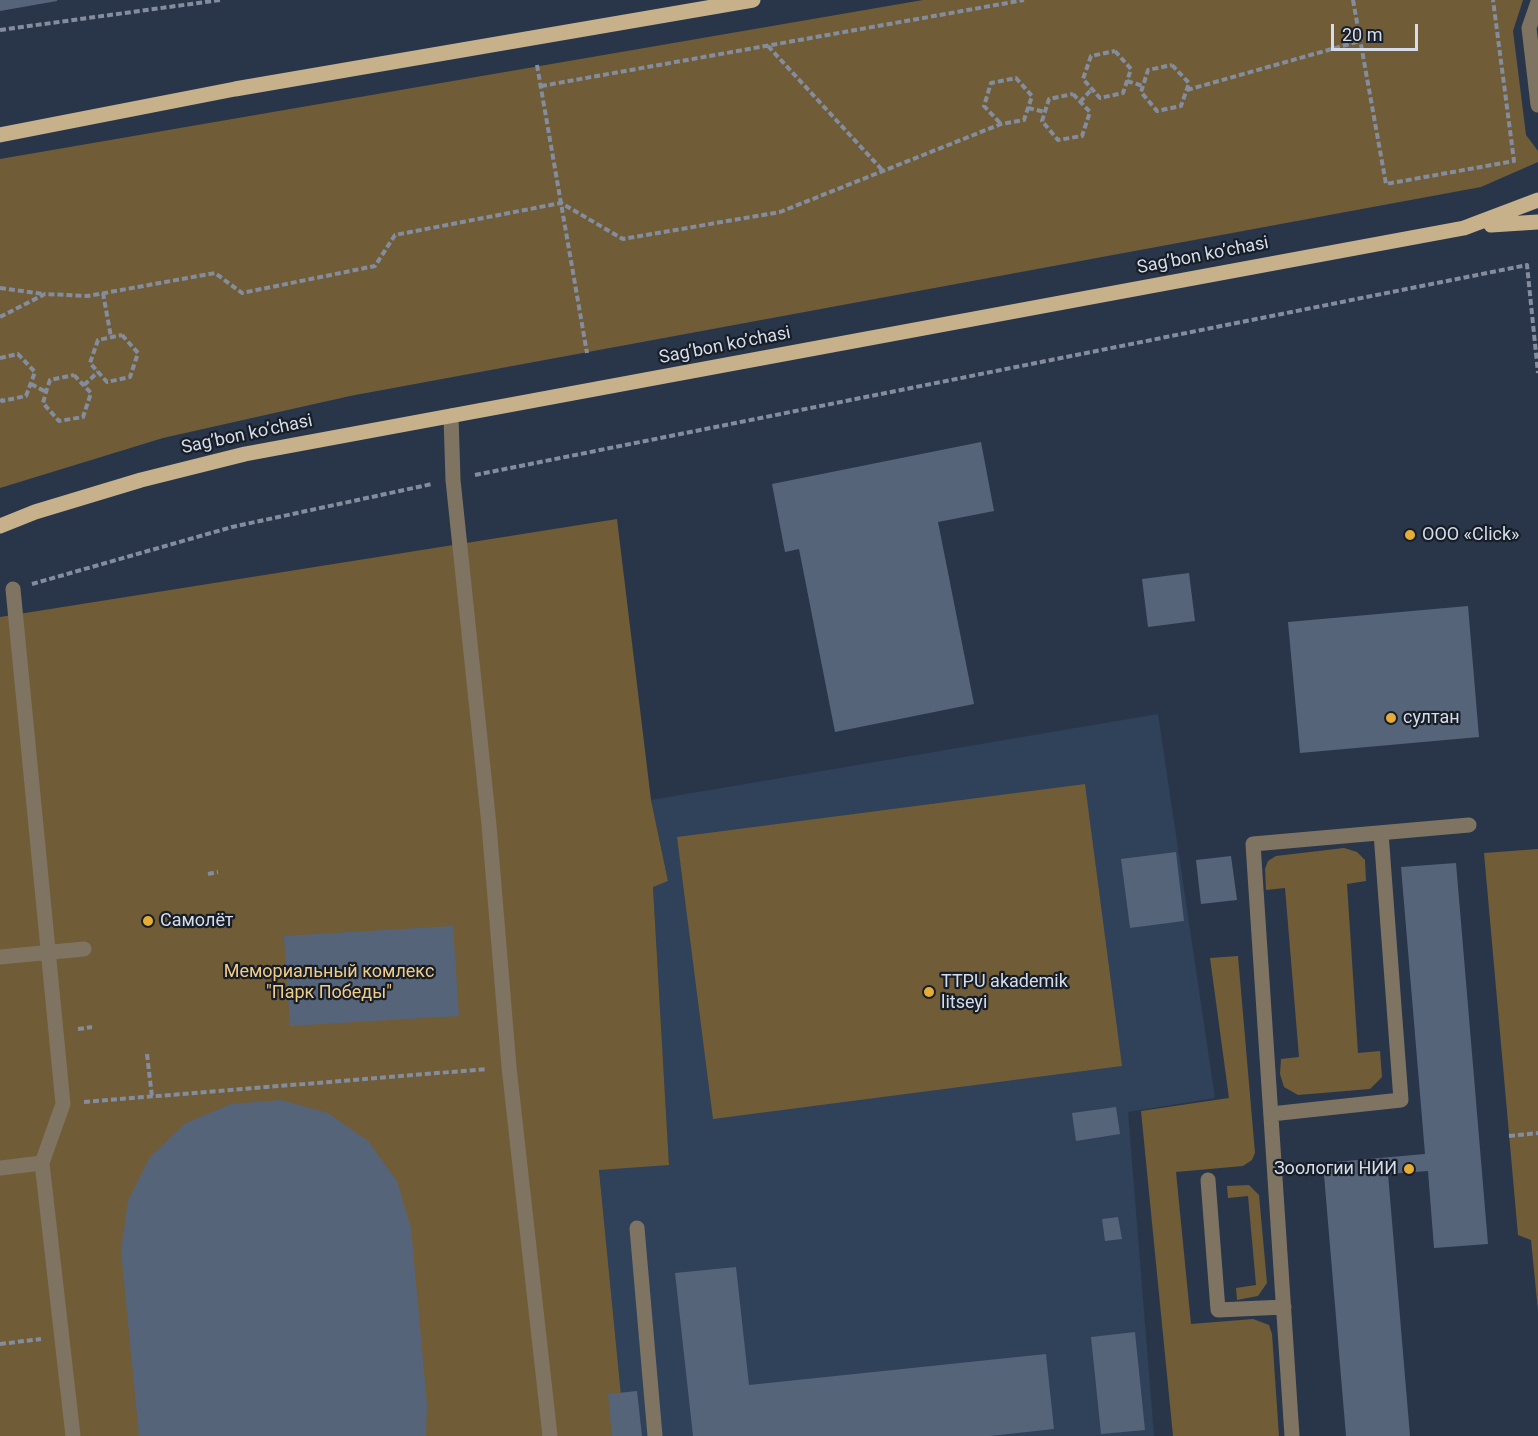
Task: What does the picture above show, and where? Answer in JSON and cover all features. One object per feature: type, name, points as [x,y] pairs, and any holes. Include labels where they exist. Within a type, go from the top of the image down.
[{"type":"main road","points":[[0,135],[235,89],[744,1]]},
{"type":"main road","name":"Sag’bon ko’chasi","points":[[1464,228],[1538,200]]},
{"type":"main road","name":"Sag’bon ko’chasi","points":[[0,526],[35,512],[141,480],[245,454],[1464,228],[1538,222]]},
{"type":"street","points":[[1538,2],[1529,28],[1538,105]]},
{"type":"street","points":[[451,416],[453,480],[489,825],[509,1067],[550,1436]]},
{"type":"street","points":[[13,589],[63,1104],[42,1163],[73,1436]]},
{"type":"street","points":[[1292,1436],[1253,844],[1469,825]]},
{"type":"street","points":[[1271,1114],[1401,1100],[1381,833]]},
{"type":"street","points":[[0,957],[84,949]]},
{"type":"street","points":[[0,1168],[42,1163]]},
{"type":"street","points":[[1208,1180],[1218,1310],[1284,1307]]},
{"type":"street","points":[[637,1228],[655,1436]]},
{"type":"path","points":[[0,30],[220,0]]},
{"type":"path","points":[[541,87],[1024,0]]},
{"type":"path","points":[[1353,0],[1386,184],[1514,161],[1493,0]]},
{"type":"path","points":[[1186,90],[1360,41]]},
{"type":"path","points":[[768,46],[884,172]]},
{"type":"path","points":[[1115,51],[1131,69],[1128,81],[1123,93],[1100,98],[1083,79],[1091,56],[1115,51]]},
{"type":"path","points":[[537,65],[587,353]]},
{"type":"path","points":[[1172,65],[1189,83],[1186,90],[1181,106],[1157,111],[1141,92],[1148,70],[1172,65]]},
{"type":"path","points":[[0,288],[45,294],[88,296],[215,273],[242,293],[375,267],[395,235],[561,203],[623,239],[780,212],[1000,124],[1024,120],[1032,96],[1016,78],[992,83],[984,106],[1000,124]]},
{"type":"path","points":[[1128,81],[1143,86]]},
{"type":"path","points":[[1080,102],[1092,89]]},
{"type":"path","points":[[1073,94],[1080,102],[1090,112],[1082,136],[1058,140],[1042,121],[1049,99],[1073,94]]},
{"type":"path","points":[[1028,108],[1045,112]]},
{"type":"path","points":[[13,589],[232,527],[453,480],[1527,265],[1538,373]]},
{"type":"path","points":[[103,293],[111,337]]},
{"type":"path","points":[[0,317],[45,294]]},
{"type":"path","points":[[122,335],[138,353],[130,377],[107,382],[90,363],[98,340],[111,337],[122,335]]},
{"type":"path","points":[[0,358],[18,354],[35,372],[26,396],[2,400],[0,398]]},
{"type":"path","points":[[84,385],[98,372]]},
{"type":"path","points":[[74,375],[84,385],[91,393],[83,417],[59,421],[43,403],[50,380],[74,375]]},
{"type":"path","points":[[31,384],[46,392]]},
{"type":"path","points":[[208,874],[218,872]]},
{"type":"path","points":[[147,1054],[152,1097]]},
{"type":"path","points":[[63,1104],[509,1067]]},
{"type":"path","points":[[1509,1136],[1538,1133]]},
{"type":"path","points":[[0,1344],[62,1337]]},
{"type":"shaded area","name":"TTPU akademik litseyi","points":[[1158,714],[1215,1098],[1128,1112],[1154,1436],[625,1436],[599,1169],[669,1164],[653,886],[668,881],[651,800]]},
{"type":"green space","points":[[923,0],[1523,0],[1513,31],[1526,135],[1538,151],[1538,162],[1481,187],[350,396],[163,438],[0,488],[0,159]]},
{"type":"green space","name":"Мемориальный комлекс \"Парк Победы\"","points":[[617,519],[651,800],[668,881],[653,887],[669,1165],[599,1170],[625,1436],[0,1436],[0,617]]},
{"type":"green space","points":[[1085,784],[1122,1066],[713,1119],[677,837]]},
{"type":"green space","points":[[1344,848],[1357,852],[1365,860],[1366,881],[1347,884],[1358,1053],[1380,1051],[1382,1077],[1370,1089],[1298,1095],[1284,1087],[1280,1074],[1281,1059],[1299,1057],[1285,888],[1266,890],[1265,869],[1268,861],[1276,856]]},
{"type":"green space","points":[[1538,849],[1538,1311],[1531,1240],[1518,1235],[1484,853]]},
{"type":"green space","points":[[1238,956],[1255,1153],[1252,1160],[1243,1166],[1176,1172],[1191,1324],[1253,1319],[1269,1325],[1272,1334],[1279,1436],[1173,1436],[1141,1111],[1229,1098],[1210,958]]},
{"type":"green space","points":[[1249,1185],[1259,1195],[1267,1283],[1258,1296],[1237,1300],[1236,1288],[1256,1285],[1248,1196],[1228,1198],[1227,1186]]},
{"type":"building","points":[[0,0],[57,0],[57,1],[0,11]]},
{"type":"building","points":[[981,442],[994,511],[938,522],[974,704],[835,732],[799,549],[785,552],[772,484]]},
{"type":"building","points":[[1189,573],[1195,621],[1148,627],[1142,579]]},
{"type":"building","points":[[1468,606],[1479,737],[1300,753],[1288,622]]},
{"type":"building","points":[[1176,852],[1184,921],[1130,928],[1121,859]]},
{"type":"building","points":[[1231,856],[1237,900],[1201,904],[1196,860]]},
{"type":"building","points":[[1456,863],[1488,1244],[1434,1248],[1428,1171],[1388,1174],[1410,1436],[1346,1436],[1323,1163],[1425,1154],[1401,867]]},
{"type":"building","points":[[453,926],[459,1016],[290,1026],[284,936]]},
{"type":"building","points":[[281,1100],[328,1113],[368,1141],[397,1181],[411,1228],[427,1404],[426,1436],[139,1436],[121,1250],[128,1201],[150,1157],[186,1123],[231,1104]]},
{"type":"building","points":[[1116,1107],[1120,1134],[1076,1141],[1072,1113]]},
{"type":"building","points":[[1118,1217],[1122,1239],[1105,1241],[1102,1219]]},
{"type":"building","points":[[736,1267],[749,1385],[1046,1354],[1054,1429],[990,1436],[693,1436],[675,1273]]},
{"type":"building","points":[[1135,1332],[1145,1430],[1101,1434],[1091,1337]]},
{"type":"building","points":[[637,1391],[642,1436],[612,1436],[608,1394]]},
{"type":"place","name":"OOO «Click»","points":[[1410,535]]},
{"type":"place","name":"султан","points":[[1391,718]]},
{"type":"place","name":"Самолёт","points":[[148,921]]},
{"type":"place","name":"TTPU akademik litseyi","points":[[929,992]]},
{"type":"place","name":"Зоологии НИИ","points":[[1409,1169]]}]
